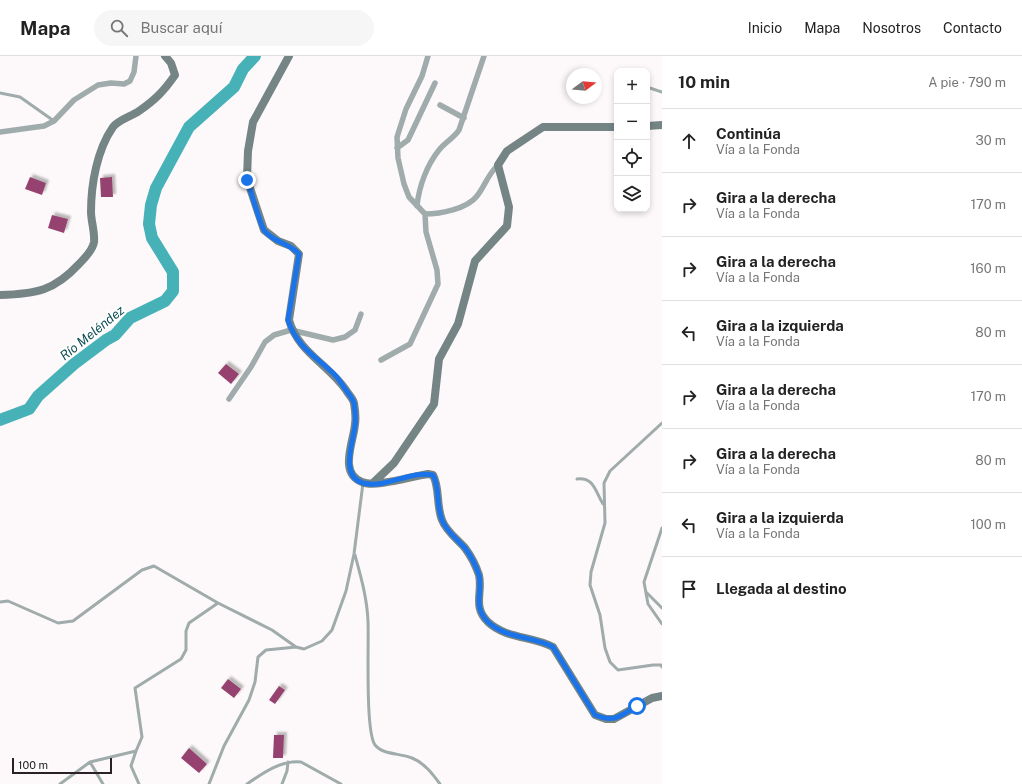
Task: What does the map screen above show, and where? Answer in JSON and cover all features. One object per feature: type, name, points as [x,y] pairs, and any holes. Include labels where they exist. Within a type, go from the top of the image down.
[{"type":"street","points":[[0,132],[44,126],[54,121],[74,100],[98,85],[111,83],[124,84],[130,81],[134,72],[136,56]]},
{"type":"street","points":[[0,295],[20,294],[47,289],[66,278],[86,258],[94,242],[91,212],[94,180],[98,162],[104,146],[114,126],[139,111],[162,94],[175,75],[171,63],[165,56]]},
{"type":"street","points":[[289,56],[253,122],[248,151],[247,180],[264,230],[278,241],[291,246],[299,254],[288,320],[291,330],[308,353],[336,376],[354,401],[355,425],[350,445],[349,466],[354,476],[362,483],[373,483],[428,474],[433,475],[436,482],[442,521],[453,537],[466,549],[479,577],[479,606],[481,613],[489,622],[502,631],[525,639],[546,643],[553,647],[595,715],[606,719],[614,719],[652,698],[662,696]]},
{"type":"street","points":[[381,360],[410,344],[438,284],[437,270],[426,232],[425,214],[409,196],[404,184],[397,148],[397,137],[400,123],[422,76],[428,56]]},
{"type":"street","points":[[417,206],[424,178],[432,161],[439,150],[455,136],[464,118],[484,56]]},
{"type":"street","points":[[397,148],[408,140],[435,83]]},
{"type":"street","points":[[440,105],[464,118]]},
{"type":"street","points":[[650,126],[662,125]]},
{"type":"street","points":[[425,214],[434,214],[470,204],[477,196],[491,171],[498,165],[507,151],[543,127],[614,127]]},
{"type":"street","points":[[373,483],[394,463],[434,404],[439,359],[458,324],[475,261],[507,226],[509,207],[498,165]]},
{"type":"street","points":[[229,399],[251,367],[265,342],[274,335],[291,330],[333,340],[345,337],[355,330],[361,314]]},
{"type":"lane","points":[[650,88],[662,92]]},
{"type":"lane","points":[[0,93],[20,97],[54,121]]},
{"type":"lane","points":[[662,423],[610,471],[604,483],[605,523],[591,572],[590,585],[600,615],[610,662],[618,670],[653,665],[661,666],[662,668]]},
{"type":"lane","points":[[577,480],[584,478],[590,480],[604,505]]},
{"type":"lane","points":[[0,602],[8,601],[58,623],[73,621],[142,570],[154,566],[218,603],[272,630],[296,647],[304,649],[322,641],[332,630],[346,590],[354,554],[362,483]]},
{"type":"lane","points":[[662,528],[644,582],[644,591],[648,604],[662,624]]},
{"type":"lane","points":[[354,554],[364,588],[368,620],[369,703],[374,744],[382,750],[411,757],[424,765],[440,784]]},
{"type":"lane","points":[[644,591],[662,608]]},
{"type":"lane","points":[[139,784],[131,766],[142,737],[135,688],[181,658],[186,650],[186,632],[189,623],[218,603]]},
{"type":"lane","points":[[208,784],[224,746],[249,700],[255,682],[258,657],[266,650],[272,648],[285,649],[296,647]]},
{"type":"lane","points":[[60,784],[90,762],[136,751]]},
{"type":"lane","points":[[90,762],[103,784]]},
{"type":"lane","points":[[247,784],[262,774],[288,762],[301,762],[341,784]]},
{"type":"lane","points":[[282,784],[287,771],[288,762]]},
{"type":"building","points":[[30,177],[46,183],[42,195],[25,189]]},
{"type":"building","points":[[112,177],[113,197],[101,197],[100,178]]},
{"type":"building","points":[[52,215],[68,219],[64,233],[48,228]]},
{"type":"building","points":[[226,364],[239,374],[231,384],[218,373]]},
{"type":"building","points":[[228,679],[241,689],[234,698],[221,688]]},
{"type":"building","points":[[279,686],[285,690],[275,704],[269,700]]},
{"type":"building","points":[[274,735],[284,735],[283,758],[273,758]]},
{"type":"building","points":[[189,748],[207,764],[199,773],[181,758]]},
{"type":"waterway","name":"Río Meléndez","points":[[0,420],[29,409],[38,396],[74,364],[115,335],[130,318],[165,301],[173,291],[173,272],[152,238],[149,224],[151,205],[156,188],[189,127],[234,87],[243,69],[255,56]]},
{"type":"route","points":[[247,180],[264,230],[278,241],[291,246],[299,254],[288,320],[291,330],[308,353],[336,376],[354,401],[355,425],[350,445],[349,466],[354,476],[362,483],[385,482],[419,475],[433,475],[436,482],[442,521],[453,537],[466,549],[479,577],[478,598],[481,613],[489,622],[502,631],[525,639],[546,643],[553,647],[595,715],[606,719],[614,719],[637,706]]}]
